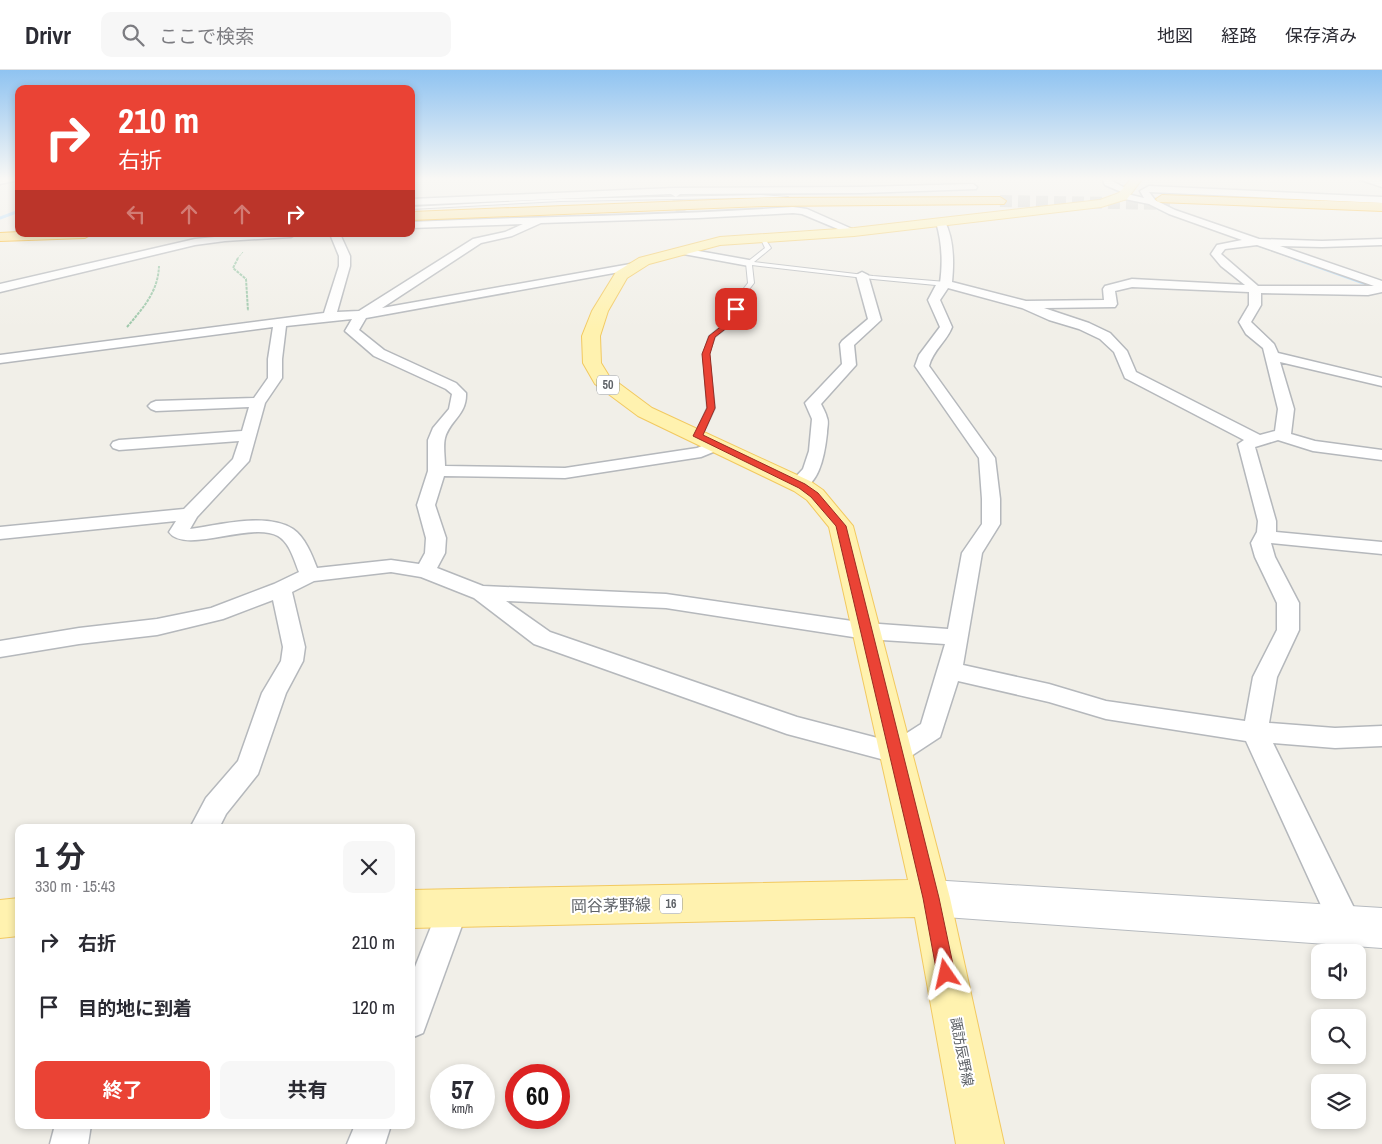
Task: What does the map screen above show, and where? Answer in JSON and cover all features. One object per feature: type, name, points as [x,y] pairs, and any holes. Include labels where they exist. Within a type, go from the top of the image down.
[{"type":"highway","points":[[0,232],[15,231]]},
{"type":"highway","points":[[0,237],[15,236]]},
{"type":"main road","name":"諏訪辰野線","points":[[888,228],[720,241],[644,261],[621,275],[600,311],[591,336],[592,362],[602,380],[644,412],[798,484],[815,495],[841,526],[931,898],[980,1144]]},
{"type":"main road","name":"岡谷茅野線","points":[[415,909],[931,898]]},
{"type":"main road","points":[[0,919],[15,917]]},
{"type":"street","points":[[425,570],[435,553],[436,538],[426,505],[437,471],[436,440],[441,428],[456,410],[459,393],[451,386],[379,353],[352,331],[353,325],[362,315],[478,241],[508,234],[521,228]]},
{"type":"street","points":[[845,228],[854,232]]},
{"type":"street","points":[[0,649],[79,636],[157,627],[215,614],[281,589],[310,575],[383,566],[425,570],[481,593],[542,638],[796,727],[896,753],[930,730],[950,671],[958,637],[972,553],[991,524],[991,499],[987,458],[922,366],[924,356],[943,336],[946,327],[934,300],[940,288],[946,284],[949,265],[947,240],[943,228]]},
{"type":"street","points":[[1218,228],[1382,287]]},
{"type":"street","points":[[0,288],[164,248],[223,237]]},
{"type":"street","points":[[330,316],[342,281],[345,260],[342,251],[335,243],[335,237]]},
{"type":"street","points":[[1364,927],[1255,732],[1265,677],[1288,630],[1288,603],[1265,556],[1261,543],[1267,532],[1267,521],[1246,444],[1283,434],[1286,409],[1269,347],[1245,322],[1255,305],[1255,289],[1245,279],[1220,261],[1216,254],[1221,247],[1242,243],[1322,244],[1382,242]]},
{"type":"street","points":[[682,251],[749,263]]},
{"type":"street","points":[[0,359],[330,316],[362,315],[636,266]]},
{"type":"street","points":[[798,484],[811,471],[817,451],[820,419],[813,403],[849,365],[847,344],[875,320],[862,275]]},
{"type":"street","points":[[1026,305],[1111,304],[1109,289],[1132,283],[1255,289],[1368,291],[1382,287]]},
{"type":"street","points":[[946,284],[1026,305],[1053,317],[1084,326],[1105,336],[1120,351],[1130,375],[1268,438],[1382,456]]},
{"type":"street","points":[[280,323],[275,359],[275,378],[258,402],[241,461],[189,514],[179,532],[189,535],[263,526],[285,532],[302,553],[310,575]]},
{"type":"street","points":[[1271,356],[1382,382]]},
{"type":"street","points":[[156,406],[258,402]]},
{"type":"street","points":[[120,445],[248,435]]},
{"type":"street","points":[[437,471],[565,473],[701,452],[717,446]]},
{"type":"street","points":[[0,532],[189,514]]},
{"type":"street","points":[[1265,537],[1382,548]]},
{"type":"street","points":[[206,824],[216,806],[249,766],[274,693],[292,661],[294,646],[281,589]]},
{"type":"street","points":[[481,593],[666,601],[866,631],[958,637]]},
{"type":"street","points":[[950,671],[1049,694],[1106,710],[1255,732],[1336,738],[1382,736]]},
{"type":"street","points":[[931,898],[1364,927]]},
{"type":"street","points":[[415,1010],[452,909]]},
{"type":"street","points":[[69,1144],[72,1129]]},
{"type":"street","points":[[366,1144],[372,1129]]},
{"type":"lane","points":[[749,263],[768,248],[762,238]]},
{"type":"lane","points":[[749,263],[862,275],[896,281],[946,284]]},
{"type":"lane","points":[[698,436],[711,408],[706,354],[712,336],[731,322],[741,296],[751,283],[749,263]]},
{"type":"path","points":[[247,249],[239,256],[233,268],[246,279],[249,327]]},
{"type":"path","points":[[112,345],[148,302],[158,285],[159,262]]},
{"type":"waterway","points":[[1252,243],[1298,259]]},
{"type":"waterway","points":[[1295,258],[1382,289]]},
{"type":"route","points":[[736,309],[731,322],[712,336],[706,354],[711,408],[698,436],[802,486],[815,495],[841,526],[931,898],[946,974]]}]
